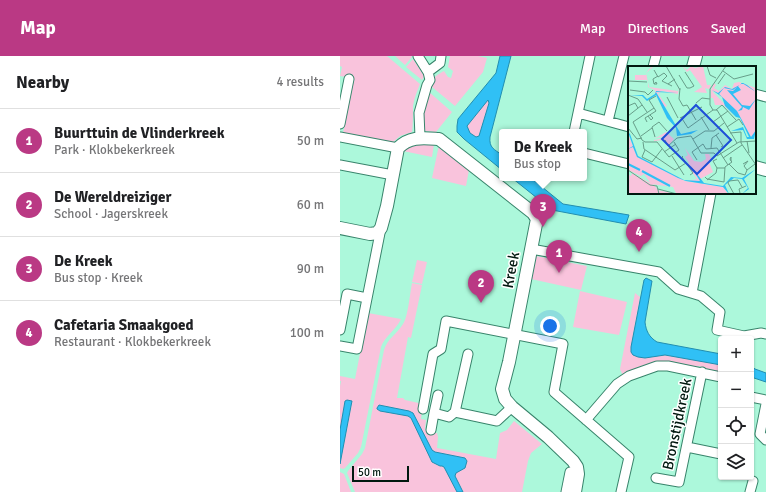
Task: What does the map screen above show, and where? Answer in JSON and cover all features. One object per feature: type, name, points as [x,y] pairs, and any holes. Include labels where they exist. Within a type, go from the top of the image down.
[{"type":"street","points":[[340,346],[357,349],[398,148],[402,144],[420,137],[419,113],[427,85],[430,80],[428,72],[418,56]]},
{"type":"street","points":[[428,72],[440,63],[441,56]]},
{"type":"street","points":[[575,129],[590,56]]},
{"type":"street","points":[[608,121],[624,56]]},
{"type":"street","points":[[653,66],[656,56]]},
{"type":"street","points":[[693,66],[696,56]]},
{"type":"street","points":[[340,124],[342,107],[349,79]]},
{"type":"street","points":[[756,94],[766,97]]},
{"type":"street","points":[[578,113],[628,127]]},
{"type":"street","points":[[340,137],[398,148]]},
{"type":"street","name":"Kreek","points":[[420,137],[439,139],[533,213],[537,219],[509,362],[502,389],[505,399],[512,407],[548,437],[573,461],[577,468],[578,474],[575,492]]},
{"type":"street","points":[[587,155],[628,164]]},
{"type":"street","points":[[340,165],[393,175]]},
{"type":"street","points":[[756,167],[766,170]]},
{"type":"street","points":[[692,293],[711,194]]},
{"type":"street","points":[[340,228],[374,234],[381,228]]},
{"type":"street","points":[[531,249],[659,272],[678,289],[701,296],[720,312],[717,330],[745,336],[761,333],[766,334]]},
{"type":"street","points":[[340,330],[343,294],[367,298]]},
{"type":"street","points":[[424,409],[433,354],[441,349],[446,321],[563,344],[554,392],[629,457],[621,492]]},
{"type":"street","points":[[434,413],[449,417],[455,412],[468,354]]},
{"type":"street","points":[[586,420],[617,384],[629,376],[657,366],[668,366],[718,376]]},
{"type":"street","name":"Bronstijdkreek","points":[[656,478],[680,482],[702,372]]},
{"type":"street","points":[[431,430],[438,395]]},
{"type":"street","points":[[754,398],[766,400]]},
{"type":"street","points":[[766,404],[760,434],[766,440]]},
{"type":"street","points":[[455,412],[497,421],[512,407]]},
{"type":"street","points":[[687,447],[718,453]]},
{"type":"street","points":[[566,492],[570,472]]},
{"type":"street","points":[[750,492],[753,481]]},
{"type":"shaded area","points":[[340,56],[387,56],[420,84],[413,106],[412,132],[400,136],[391,144],[343,133],[354,80],[350,75],[346,77],[340,76],[342,67],[340,66]]},
{"type":"shaded area","points":[[395,56],[411,56],[412,57],[405,65]]},
{"type":"shaded area","points":[[450,56],[478,56],[487,58],[483,72],[455,106],[432,87],[432,81],[437,75],[444,71],[448,77],[451,78],[453,71],[448,67]]},
{"type":"shaded area","points":[[413,59],[424,76],[422,80],[406,67]]},
{"type":"shaded area","points":[[429,92],[452,112],[436,132],[424,130],[422,118]]},
{"type":"shaded area","points":[[488,99],[489,103],[479,136],[476,137],[470,133],[467,126]]},
{"type":"shaded area","points":[[434,144],[432,157],[403,151],[409,146]]},
{"type":"shaded area","points":[[439,145],[469,170],[466,186],[432,178]]},
{"type":"shaded area","points":[[536,256],[587,266],[581,290],[531,279]]},
{"type":"shaded area","points":[[417,260],[427,262],[422,284],[412,282]]},
{"type":"shaded area","points":[[412,283],[422,285],[411,338],[408,337],[397,398],[403,398],[405,400],[423,404],[421,419],[426,420],[426,431],[437,433],[437,448],[496,459],[500,433],[507,430],[514,421],[542,444],[531,453],[522,492],[463,492],[455,476],[456,473],[432,450],[413,413],[379,405],[380,411],[408,416],[411,418],[432,462],[444,467],[457,492],[355,492],[347,473],[365,448],[385,346],[401,328],[405,321]]},
{"type":"shaded area","points":[[580,291],[627,302],[619,335],[573,327]]},
{"type":"shaded area","points":[[635,293],[640,297],[631,347],[645,358],[665,355],[718,364],[718,372],[702,369],[702,367],[698,366],[697,368],[667,363],[623,376],[620,369]]},
{"type":"shaded area","points":[[368,313],[401,319],[381,347],[361,447],[358,453],[343,469],[340,468],[340,464],[352,401],[340,430],[340,376],[355,379]]},
{"type":"shaded area","points":[[340,472],[344,474],[351,492],[340,492]]},
{"type":"water","points":[[500,56],[511,56],[490,137],[491,146],[499,153],[499,168],[457,132],[458,119],[496,73]],"holes":[[[488,100],[489,103],[479,136],[476,137],[470,133],[467,126]]]},
{"type":"water","points":[[516,181],[535,181],[563,204],[629,215],[626,224],[552,210]]},
{"type":"water","points":[[646,278],[652,281],[645,322],[650,336],[657,342],[718,353],[718,364],[665,355],[645,358],[633,355],[631,352],[631,347],[644,280]]},
{"type":"water","points":[[754,368],[766,373],[766,382],[754,378]]},
{"type":"water","points":[[345,401],[352,401],[340,464],[340,430]]},
{"type":"water","points":[[379,405],[413,413],[432,450],[435,452],[465,458],[467,461],[465,468],[456,473],[455,476],[463,492],[457,492],[444,467],[432,462],[411,418],[408,416],[380,411],[377,409]]},
{"type":"place","name":"De Kreek","points":[[543,227]]},
{"type":"place","name":"Cafetaria Smaakgoed","points":[[639,252]]},
{"type":"place","name":"Buurttuin de Vlinderkreek","points":[[559,273]]},
{"type":"place","name":"De Wereldreiziger","points":[[481,303]]}]
